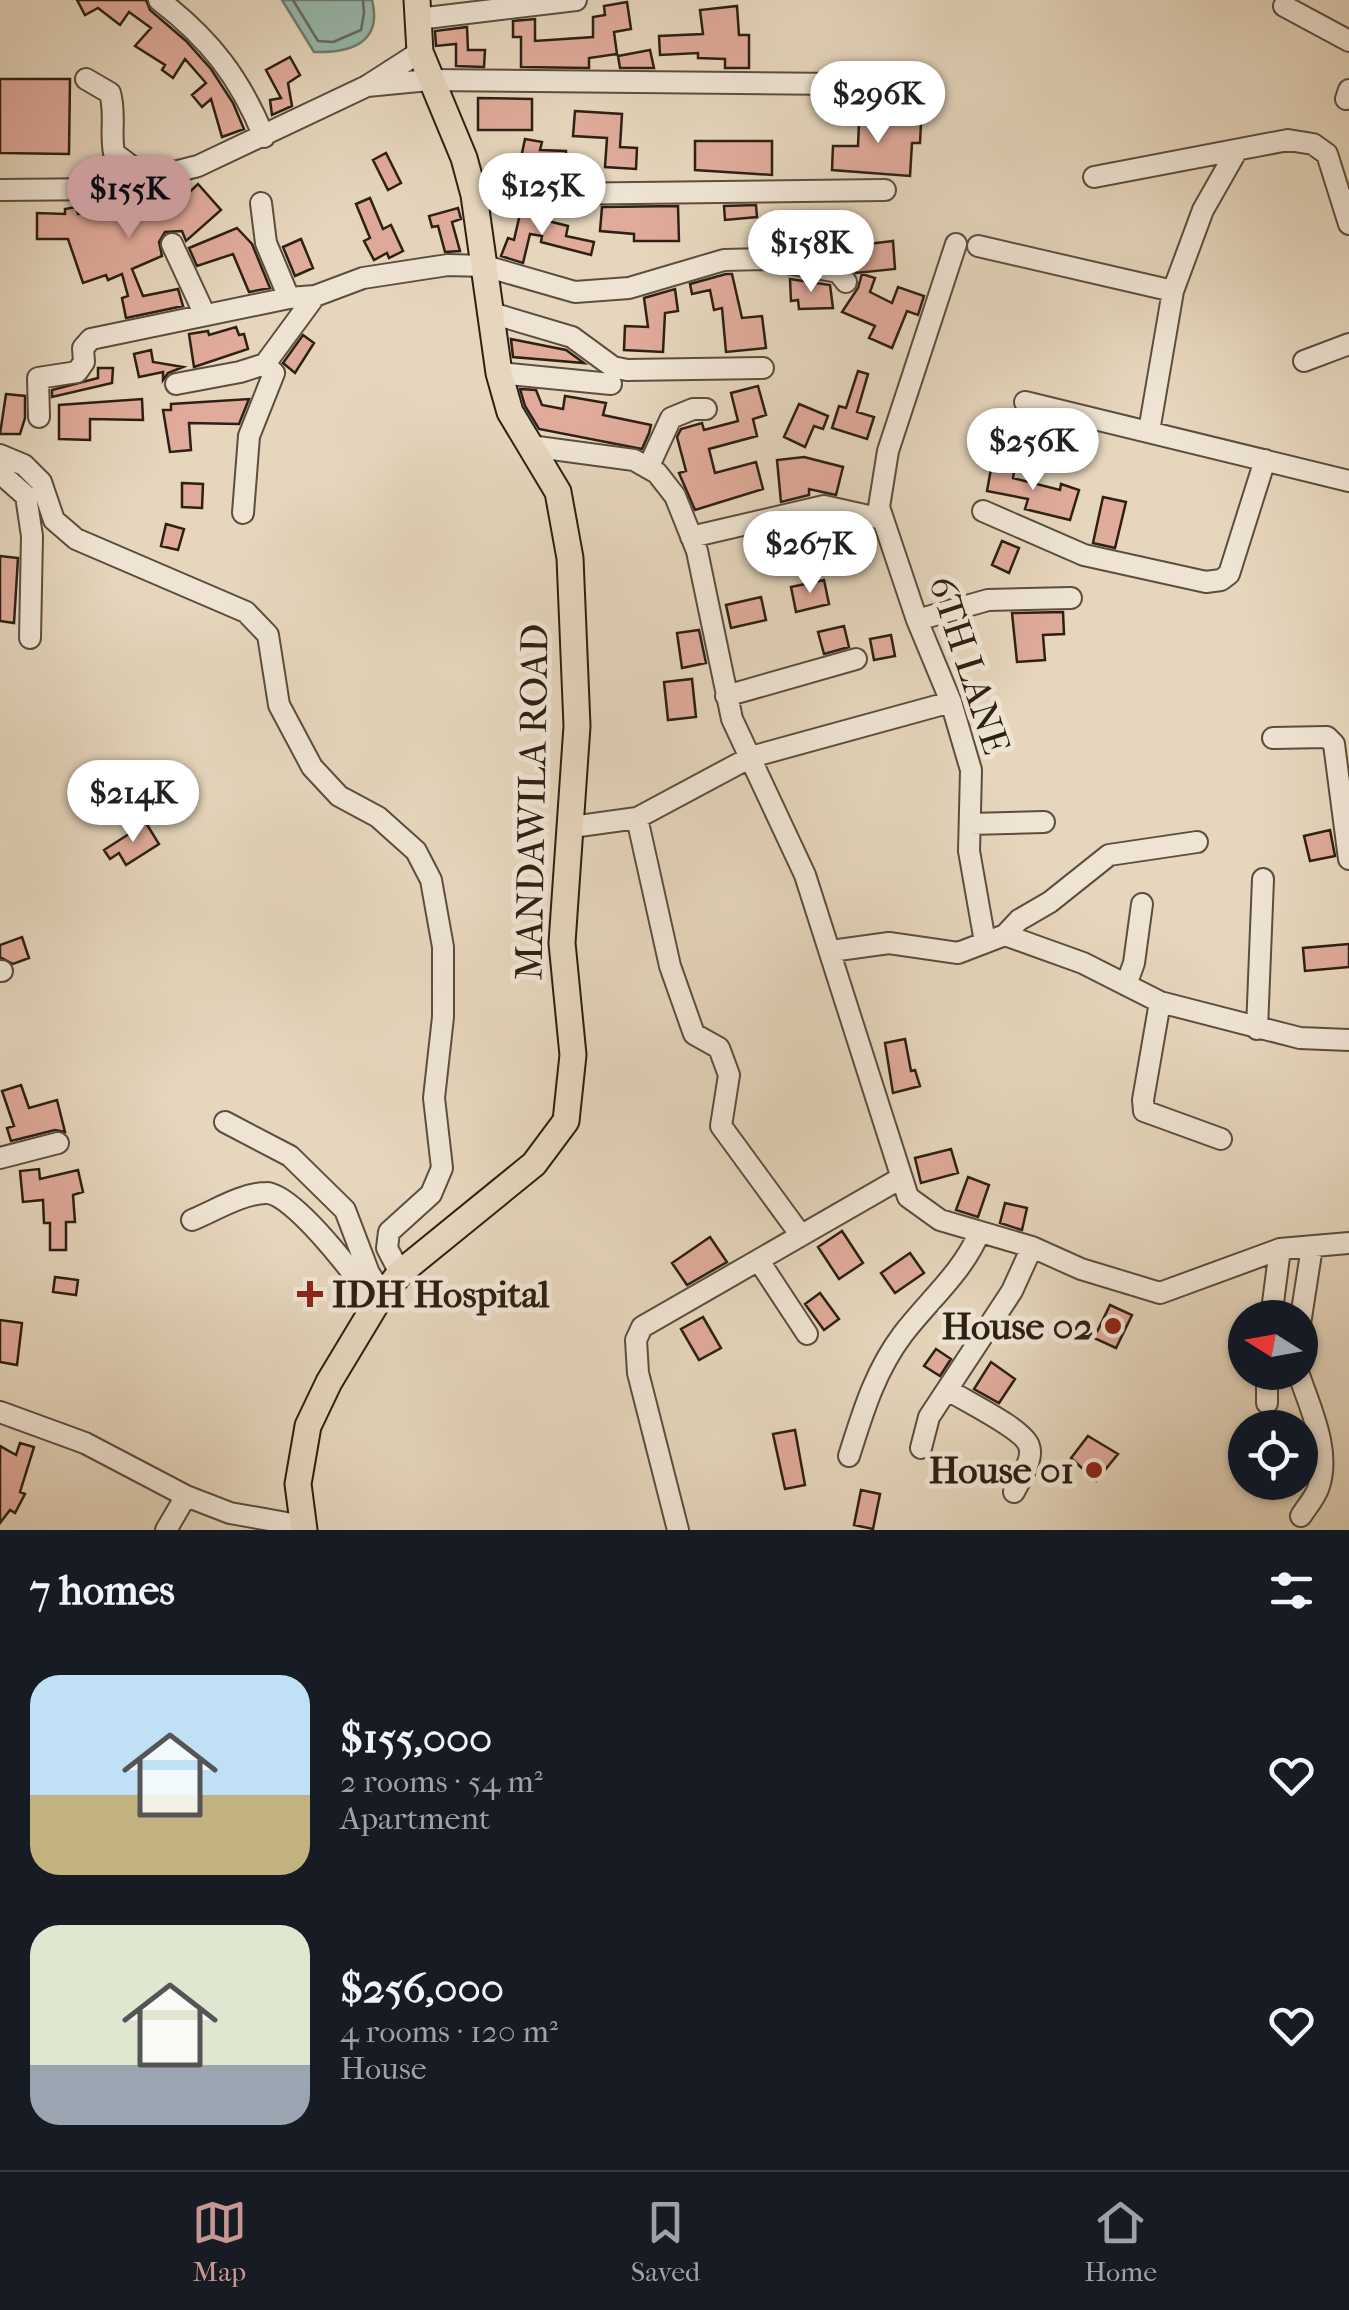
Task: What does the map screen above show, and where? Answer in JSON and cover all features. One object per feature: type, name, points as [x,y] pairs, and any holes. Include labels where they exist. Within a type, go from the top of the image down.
[{"type":"main road","name":"MANDAWILA ROAD","points":[[304,1528],[298,1484],[308,1426],[329,1382],[400,1273],[534,1164],[566,1121],[573,1055],[562,943],[577,726],[570,558],[558,492],[510,412],[499,373],[474,194],[464,158],[420,52],[417,10]]},
{"type":"street","points":[[159,0],[204,39],[235,76],[264,137]]},
{"type":"street","points":[[417,10],[576,0]]},
{"type":"street","points":[[1284,6],[1349,42]]},
{"type":"street","points":[[0,190],[108,189],[198,166],[367,86],[420,52]]},
{"type":"street","points":[[86,79],[110,93],[115,110],[111,138],[114,153],[148,179]]},
{"type":"street","points":[[367,86],[430,80],[841,84]]},
{"type":"street","points":[[1094,177],[1288,140],[1313,144],[1327,154],[1349,224]]},
{"type":"street","points":[[1149,431],[1173,291],[1203,210],[1236,152]]},
{"type":"street","points":[[474,194],[885,190]]},
{"type":"street","points":[[260,203],[266,243],[289,298]]},
{"type":"street","points":[[172,244],[206,316]]},
{"type":"street","name":"6TH LANE","points":[[956,244],[888,451],[880,507],[971,770],[974,889],[995,939]]},
{"type":"street","points":[[978,246],[1173,291]]},
{"type":"street","points":[[39,417],[38,378],[77,372],[84,362],[82,348],[91,339],[314,296],[363,278],[448,265],[486,266],[576,292],[629,288],[724,260],[764,259],[830,269],[846,282]]},
{"type":"street","points":[[176,384],[266,364],[314,296]]},
{"type":"street","points":[[488,312],[572,337],[613,367],[764,368]]},
{"type":"street","points":[[1304,361],[1349,344]]},
{"type":"street","points":[[243,512],[249,436],[274,373],[266,364]]},
{"type":"street","points":[[499,373],[611,384]]},
{"type":"street","points":[[1025,402],[1349,480]]},
{"type":"street","points":[[648,468],[671,418],[693,408],[706,408]]},
{"type":"street","points":[[530,446],[634,460],[657,472],[675,496],[692,537],[709,598],[732,719],[805,875],[908,1197],[940,1220],[1032,1247],[1081,1269],[1160,1293],[1280,1249],[1349,1243]]},
{"type":"street","points":[[0,455],[24,465],[42,482],[54,520],[76,540],[246,612],[268,635],[279,705],[312,767],[339,796],[378,817],[416,851],[431,880],[443,946],[443,1017],[434,1098],[442,1168],[431,1194],[389,1232],[387,1248],[400,1273]]},
{"type":"street","points":[[984,511],[1084,556],[1206,582],[1220,580],[1230,574],[1265,460]]},
{"type":"street","points":[[0,473],[26,496],[32,536],[30,638]]},
{"type":"street","points":[[692,537],[824,506],[882,519]]},
{"type":"street","points":[[918,620],[988,600],[1070,598]]},
{"type":"street","points":[[726,696],[856,659]]},
{"type":"street","points":[[572,828],[637,818],[750,757],[950,702]]},
{"type":"street","points":[[1274,738],[1328,737],[1334,744],[1349,859]]},
{"type":"street","points":[[637,818],[670,966],[694,1034],[719,1048],[729,1075],[721,1126],[800,1234]]},
{"type":"street","points":[[970,824],[1044,822]]},
{"type":"street","points":[[831,951],[889,943],[958,953],[995,939],[1109,855],[1197,842]]},
{"type":"street","points":[[1257,1029],[1263,879]]},
{"type":"street","points":[[1126,986],[1134,964],[1142,904]]},
{"type":"street","points":[[995,939],[1083,962],[1160,1002],[1300,1038],[1349,1040]]},
{"type":"street","points":[[1160,1002],[1144,1111],[1221,1139]]},
{"type":"street","points":[[225,1122],[290,1156],[345,1210],[379,1300]]},
{"type":"street","points":[[0,1158],[58,1143]]},
{"type":"street","points":[[678,1530],[638,1374],[636,1340],[642,1327],[901,1178]]},
{"type":"street","points":[[192,1220],[260,1192],[272,1192],[300,1212],[379,1300]]},
{"type":"street","points":[[850,1456],[870,1387],[901,1336],[971,1252],[979,1233]]},
{"type":"street","points":[[920,1448],[929,1417],[1012,1291],[1032,1247]]},
{"type":"street","points":[[1304,1300],[1312,1248]]},
{"type":"street","points":[[1274,1300],[1280,1249]]},
{"type":"street","points":[[760,1261],[807,1334]]},
{"type":"street","points":[[948,1390],[1020,1434],[1030,1446],[1029,1459],[1014,1492]]},
{"type":"street","points":[[1267,1390],[1267,1403]]},
{"type":"street","points":[[1301,1516],[1318,1490],[1322,1464],[1318,1432],[1304,1390]]},
{"type":"street","points":[[0,1412],[85,1443],[186,1496],[230,1514],[304,1528]]},
{"type":"street","points":[[166,1530],[186,1496]]},
{"type":"water","points":[[282,0],[372,0],[372,27],[368,36],[351,48],[314,52]]},
{"type":"building","points":[[77,0],[146,0],[150,10],[211,69],[244,129],[222,137],[211,99],[202,107],[192,95],[206,83],[185,59],[173,78],[162,70],[165,65],[135,46],[151,28],[129,12],[120,25],[98,8],[85,15]]},
{"type":"building","points":[[627,2],[631,29],[614,32],[617,54],[589,58],[589,68],[521,67],[521,37],[513,37],[513,21],[535,19],[535,41],[593,37],[593,17],[605,15],[604,6]]},
{"type":"building","points":[[737,6],[739,35],[749,35],[749,68],[725,68],[725,59],[698,58],[698,53],[660,55],[659,36],[703,34],[700,10]]},
{"type":"building","points":[[467,27],[468,50],[485,50],[484,67],[456,66],[456,44],[436,46],[435,31]]},
{"type":"building","points":[[650,50],[654,68],[620,68],[618,56]]},
{"type":"building","points":[[290,57],[300,75],[288,83],[292,106],[272,115],[270,100],[281,98],[266,70]]},
{"type":"building","points":[[0,79],[70,79],[69,154],[0,153]]},
{"type":"building","points":[[478,98],[532,99],[532,130],[478,130]]},
{"type":"building","points":[[860,100],[876,101],[876,121],[921,123],[920,143],[912,143],[910,176],[832,170],[833,146],[858,146]]},
{"type":"building","points":[[575,111],[622,114],[620,147],[637,148],[636,169],[605,167],[607,138],[573,136]]},
{"type":"building","points":[[525,139],[542,142],[540,150],[566,151],[565,175],[518,172]]},
{"type":"building","points":[[695,141],[772,141],[772,175],[695,170]]},
{"type":"building","points":[[386,153],[401,183],[388,190],[373,160]]},
{"type":"building","points":[[198,184],[221,210],[186,241],[182,231],[165,232],[159,242],[162,256],[132,269],[143,296],[178,289],[183,306],[126,318],[122,298],[128,296],[122,274],[83,283],[68,239],[37,239],[37,213],[65,214],[65,209],[76,207],[78,214],[108,207],[110,214],[172,191],[178,203]]},
{"type":"building","points":[[370,198],[383,229],[391,225],[403,251],[389,258],[387,253],[374,260],[364,241],[370,238],[356,204]]},
{"type":"building","points":[[756,205],[757,217],[725,220],[724,206]]},
{"type":"building","points":[[678,206],[679,241],[634,241],[634,234],[600,231],[602,207]]},
{"type":"building","points":[[458,208],[461,219],[452,222],[460,251],[445,252],[438,226],[432,227],[429,216]]},
{"type":"building","points":[[520,214],[568,226],[566,236],[594,242],[591,255],[541,242],[542,236],[530,234],[523,263],[501,256],[508,238],[514,240]]},
{"type":"building","points":[[237,228],[252,244],[270,288],[249,292],[233,254],[197,266],[189,248]]},
{"type":"building","points":[[301,239],[313,268],[295,276],[283,247]]},
{"type":"building","points":[[893,241],[895,269],[856,273],[851,246]]},
{"type":"building","points":[[732,274],[742,318],[762,316],[766,348],[726,352],[722,308],[714,310],[710,290],[692,294],[690,284]]},
{"type":"building","points":[[862,274],[875,278],[870,292],[892,303],[898,287],[924,296],[918,315],[907,311],[892,348],[869,338],[875,326],[842,312]]},
{"type":"building","points":[[790,279],[830,285],[833,308],[799,309],[798,300],[791,301]]},
{"type":"building","points":[[675,289],[678,311],[665,313],[663,352],[624,350],[625,326],[648,327],[644,298]]},
{"type":"building","points":[[236,327],[239,335],[244,334],[248,349],[194,367],[189,334],[208,331],[209,335]]},
{"type":"building","points":[[303,335],[314,343],[295,373],[283,363]]},
{"type":"building","points":[[511,339],[566,350],[584,363],[513,357]]},
{"type":"building","points":[[151,350],[153,362],[183,367],[168,373],[163,380],[163,372],[139,377],[134,354]]},
{"type":"building","points":[[98,368],[113,368],[112,383],[52,397],[52,390],[98,378]]},
{"type":"building","points":[[858,371],[868,374],[857,412],[874,417],[867,439],[832,428],[839,406],[846,408]]},
{"type":"building","points":[[758,386],[766,415],[753,419],[757,436],[709,449],[715,473],[756,462],[763,489],[695,510],[679,473],[686,471],[677,437],[681,429],[702,423],[704,430],[738,421],[731,393]]},
{"type":"building","points":[[520,389],[536,390],[542,405],[563,409],[565,396],[606,403],[603,415],[651,425],[649,433],[642,449],[539,429]]},
{"type":"building","points":[[6,394],[25,396],[20,434],[0,434]]},
{"type":"building","points":[[142,399],[143,420],[90,419],[90,440],[59,439],[59,405]]},
{"type":"building","points":[[249,399],[239,424],[189,423],[191,450],[170,452],[163,410],[171,410],[171,404]]},
{"type":"building","points":[[799,404],[828,416],[823,429],[814,426],[805,447],[784,437]]},
{"type":"building","points":[[804,457],[843,467],[836,495],[809,489],[809,495],[781,502],[777,460]]},
{"type":"building","points":[[992,463],[1015,467],[1013,478],[1060,490],[1061,484],[1079,490],[1070,520],[1025,509],[1028,499],[987,491]]},
{"type":"building","points":[[182,483],[203,484],[202,508],[182,507]]},
{"type":"building","points":[[1103,497],[1126,502],[1115,548],[1093,543]]},
{"type":"building","points":[[822,523],[825,534],[850,529],[856,558],[835,562],[832,544],[806,552],[800,529]]},
{"type":"building","points":[[166,524],[184,529],[178,550],[161,546]]},
{"type":"building","points":[[1002,541],[1019,548],[1009,573],[992,565]]},
{"type":"building","points":[[0,556],[18,558],[14,623],[0,621]]},
{"type":"building","points":[[824,580],[829,604],[796,612],[791,587]]},
{"type":"building","points":[[761,597],[766,620],[731,628],[726,605]]},
{"type":"building","points":[[1063,612],[1064,634],[1043,635],[1045,660],[1017,662],[1012,613]]},
{"type":"building","points":[[844,626],[849,647],[824,654],[818,632]]},
{"type":"building","points":[[699,630],[706,663],[682,668],[677,633]]},
{"type":"building","points":[[891,635],[895,656],[874,660],[870,639]]},
{"type":"building","points":[[692,679],[696,717],[668,720],[664,682]]},
{"type":"building","points":[[146,823],[159,844],[126,865],[119,853],[110,859],[104,850]]},
{"type":"building","points":[[1330,830],[1335,856],[1310,861],[1304,836]]},
{"type":"building","points":[[22,937],[29,958],[13,964],[0,957],[0,945]]},
{"type":"building","points":[[1349,944],[1349,967],[1305,971],[1303,948]]},
{"type":"building","points":[[905,1039],[911,1071],[915,1070],[920,1086],[893,1093],[885,1043]]},
{"type":"building","points":[[21,1085],[29,1108],[57,1100],[65,1132],[55,1130],[11,1141],[7,1128],[14,1126],[2,1091]]},
{"type":"building","points":[[951,1149],[958,1173],[921,1183],[915,1158]]},
{"type":"building","points":[[39,1169],[40,1179],[78,1170],[83,1192],[73,1195],[75,1222],[66,1222],[66,1250],[50,1250],[50,1223],[44,1223],[43,1200],[23,1202],[20,1171]]},
{"type":"building","points":[[968,1177],[989,1185],[978,1217],[956,1210]]},
{"type":"building","points":[[1005,1203],[1027,1208],[1022,1230],[1000,1223]]},
{"type":"building","points":[[842,1231],[863,1263],[839,1279],[818,1247]]},
{"type":"building","points":[[710,1237],[727,1262],[687,1285],[672,1263]]},
{"type":"building","points":[[910,1253],[924,1273],[895,1293],[881,1273]]},
{"type":"building","points":[[55,1277],[78,1280],[76,1295],[53,1292]]},
{"type":"building","points":[[820,1293],[839,1319],[824,1330],[805,1304]]},
{"type":"building","name":"House 02","points":[[1110,1305],[1132,1315],[1116,1348],[1094,1338]]},
{"type":"building","points":[[703,1317],[721,1348],[699,1360],[681,1329]]},
{"type":"building","points":[[0,1320],[22,1323],[17,1365],[0,1362]]},
{"type":"building","points":[[936,1349],[951,1359],[940,1376],[924,1366]]},
{"type":"building","points":[[991,1362],[1015,1379],[999,1403],[974,1389]]},
{"type":"building","points":[[795,1430],[805,1485],[785,1489],[773,1434]]},
{"type":"building","name":"House 01","points":[[1088,1436],[1118,1454],[1096,1481],[1071,1458]]},
{"type":"building","points":[[20,1443],[34,1447],[20,1492],[25,1494],[15,1513],[10,1510],[0,1523],[0,1446],[16,1455]]},
{"type":"building","points":[[861,1490],[880,1494],[873,1529],[854,1525]]},
{"type":"place","name":"IDH Hospital","points":[[310,1294]]},
{"type":"place","name":"House 02","points":[[1113,1326]]},
{"type":"place","name":"House 01","points":[[1094,1470]]}]
